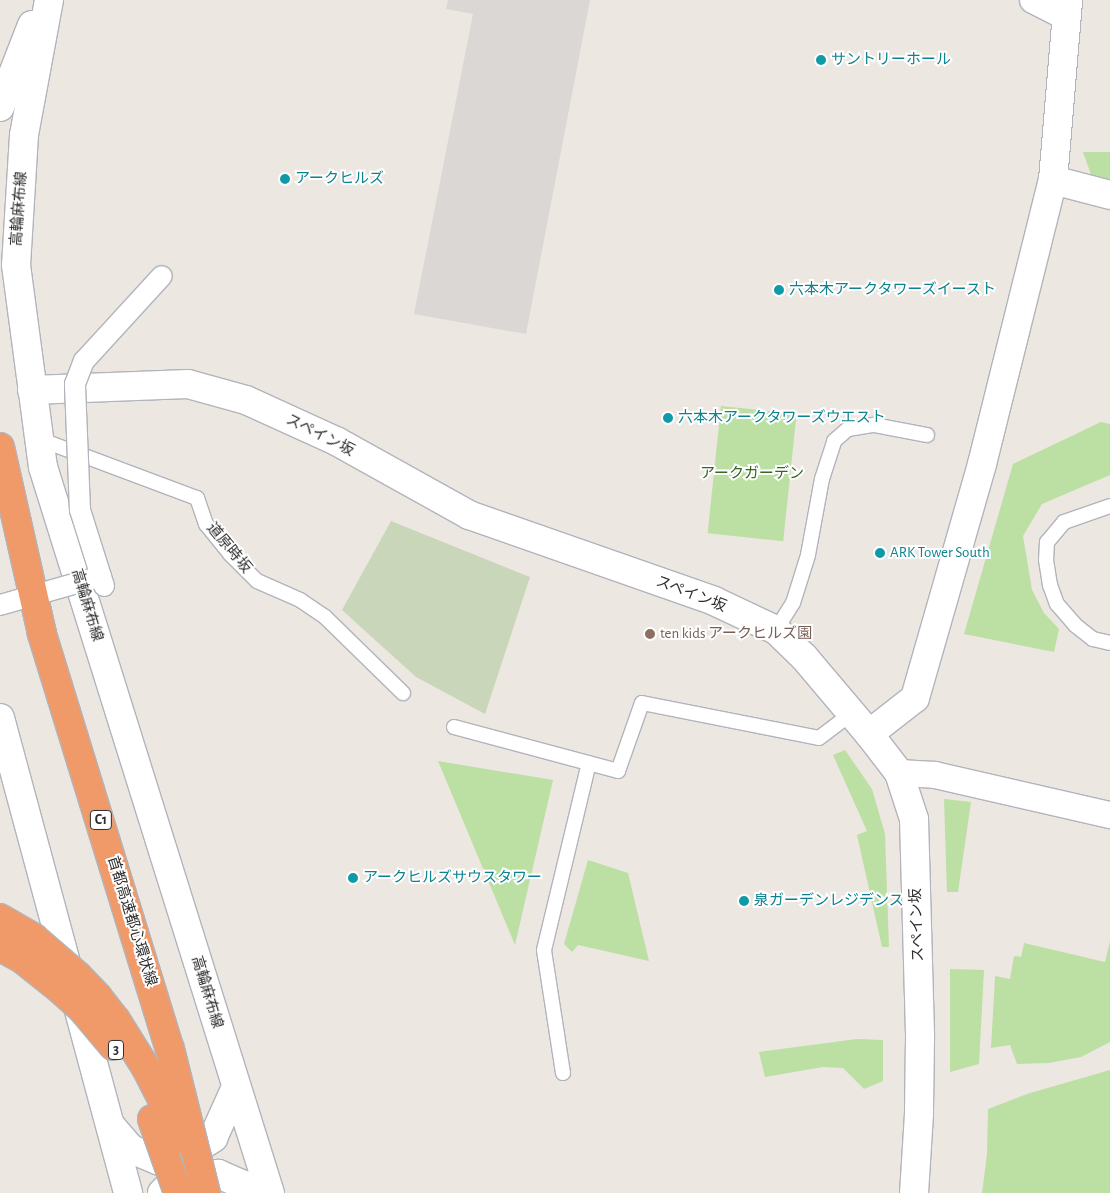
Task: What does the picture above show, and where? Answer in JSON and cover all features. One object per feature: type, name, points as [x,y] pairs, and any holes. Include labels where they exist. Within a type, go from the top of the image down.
[{"type":"highway","name":"首都高速都心環状線","points":[[0,447],[42,634],[170,1049],[206,1193]]},
{"type":"highway","name":"首都高速都心環状線","points":[[0,539],[25,641],[154,1055],[188,1193]]},
{"type":"highway","points":[[0,918],[34,938],[54,954],[98,997],[116,1020],[146,1068],[163,1101],[196,1193]]},
{"type":"highway","name":"3","points":[[0,947],[21,958],[82,1009],[121,1057],[148,1108],[178,1193]]},
{"type":"main road","points":[[0,107],[42,0]]},
{"type":"main road","name":"高輪麻布線","points":[[49,0],[24,135],[16,265],[43,467],[270,1193]]},
{"type":"main road","points":[[869,734],[915,698],[982,464],[1053,180],[1068,8]]},
{"type":"main road","points":[[1053,180],[1110,195]]},
{"type":"main road","name":"スペイン坂","points":[[32,390],[188,384],[246,400],[338,442],[469,515],[714,601],[776,630],[804,656],[899,773],[914,819],[920,1038],[919,1114],[914,1193]]},
{"type":"main road","points":[[0,718],[83,1032],[128,1193]]},
{"type":"main road","points":[[0,935],[32,959],[83,1032]]},
{"type":"main road","points":[[110,1125],[131,1149],[159,1161],[183,1157],[213,1138],[236,1088]]},
{"type":"main road","points":[[162,1193],[166,1189],[189,1180],[218,1174],[244,1185],[256,1193]]},
{"type":"street","points":[[1033,0],[1068,8]]},
{"type":"street","points":[[0,605],[103,581],[80,510],[75,384],[84,361],[162,276]]},
{"type":"street","points":[[899,773],[935,775],[1110,815]]},
{"type":"lane","points":[[776,630],[794,603],[808,555],[822,479],[834,440],[848,429],[874,425],[927,435]]},
{"type":"lane","name":"道原時坂","points":[[39,439],[197,498],[206,524],[230,554],[257,581],[300,600],[325,617],[402,693]]},
{"type":"lane","points":[[1110,506],[1064,522],[1047,542],[1046,560],[1050,585],[1057,604],[1075,626],[1093,639],[1110,643]]},
{"type":"lane","points":[[454,727],[618,771],[642,703],[819,738],[852,713]]},
{"type":"lane","points":[[563,1073],[544,950],[589,763]]},
{"type":"green space","points":[[1083,152],[1110,152],[1110,185],[1093,180]]},
{"type":"green space","name":"アークガーデン","points":[[721,406],[797,414],[783,541],[708,533]]},
{"type":"green space","points":[[1101,422],[1110,424],[1110,475],[1042,504],[1023,536],[1032,590],[1044,613],[1059,629],[1054,652],[964,634],[1013,464]]},
{"type":"green space","points":[[391,521],[530,577],[485,714],[416,677],[342,610]]},
{"type":"green space","points":[[845,750],[872,789],[885,834],[889,947],[882,947],[857,835],[867,831],[833,755]]},
{"type":"green space","points":[[438,761],[553,780],[515,945]]},
{"type":"green space","points":[[944,799],[971,802],[958,892],[947,892]]},
{"type":"green space","points":[[588,860],[628,873],[649,961],[578,945],[572,952],[564,944]]},
{"type":"green space","points":[[1110,941],[1110,1042],[1081,1057],[1049,1063],[1017,1064],[1010,1045],[991,1048],[995,976],[1010,979],[1014,956],[1021,957],[1024,943],[1105,962]]},
{"type":"green space","points":[[950,969],[984,970],[979,1064],[950,1072]]},
{"type":"green space","points":[[857,1039],[883,1040],[883,1081],[864,1089],[843,1068],[823,1067],[765,1077],[759,1052]]},
{"type":"green space","points":[[1110,1070],[1110,1193],[982,1193],[987,1154],[988,1109],[1027,1094]]},
{"type":"shaded area","points":[[448,0],[590,0],[526,334],[414,314],[473,14],[446,9]]},
{"type":"place","name":"サントリーホール","points":[[821,60]]},
{"type":"place","name":"アークヒルズ","points":[[285,179]]},
{"type":"place","name":"六本木アークタワーズイースト","points":[[779,290]]},
{"type":"place","name":"六本木アークタワーズウエスト","points":[[668,418]]},
{"type":"place","name":"ARK Tower South","points":[[880,553]]},
{"type":"place","name":"ten kids アークヒルズ園","points":[[650,634]]},
{"type":"place","name":"アークヒルズサウスタワー","points":[[353,878]]},
{"type":"place","name":"泉ガーデンレジデンス","points":[[744,901]]}]
